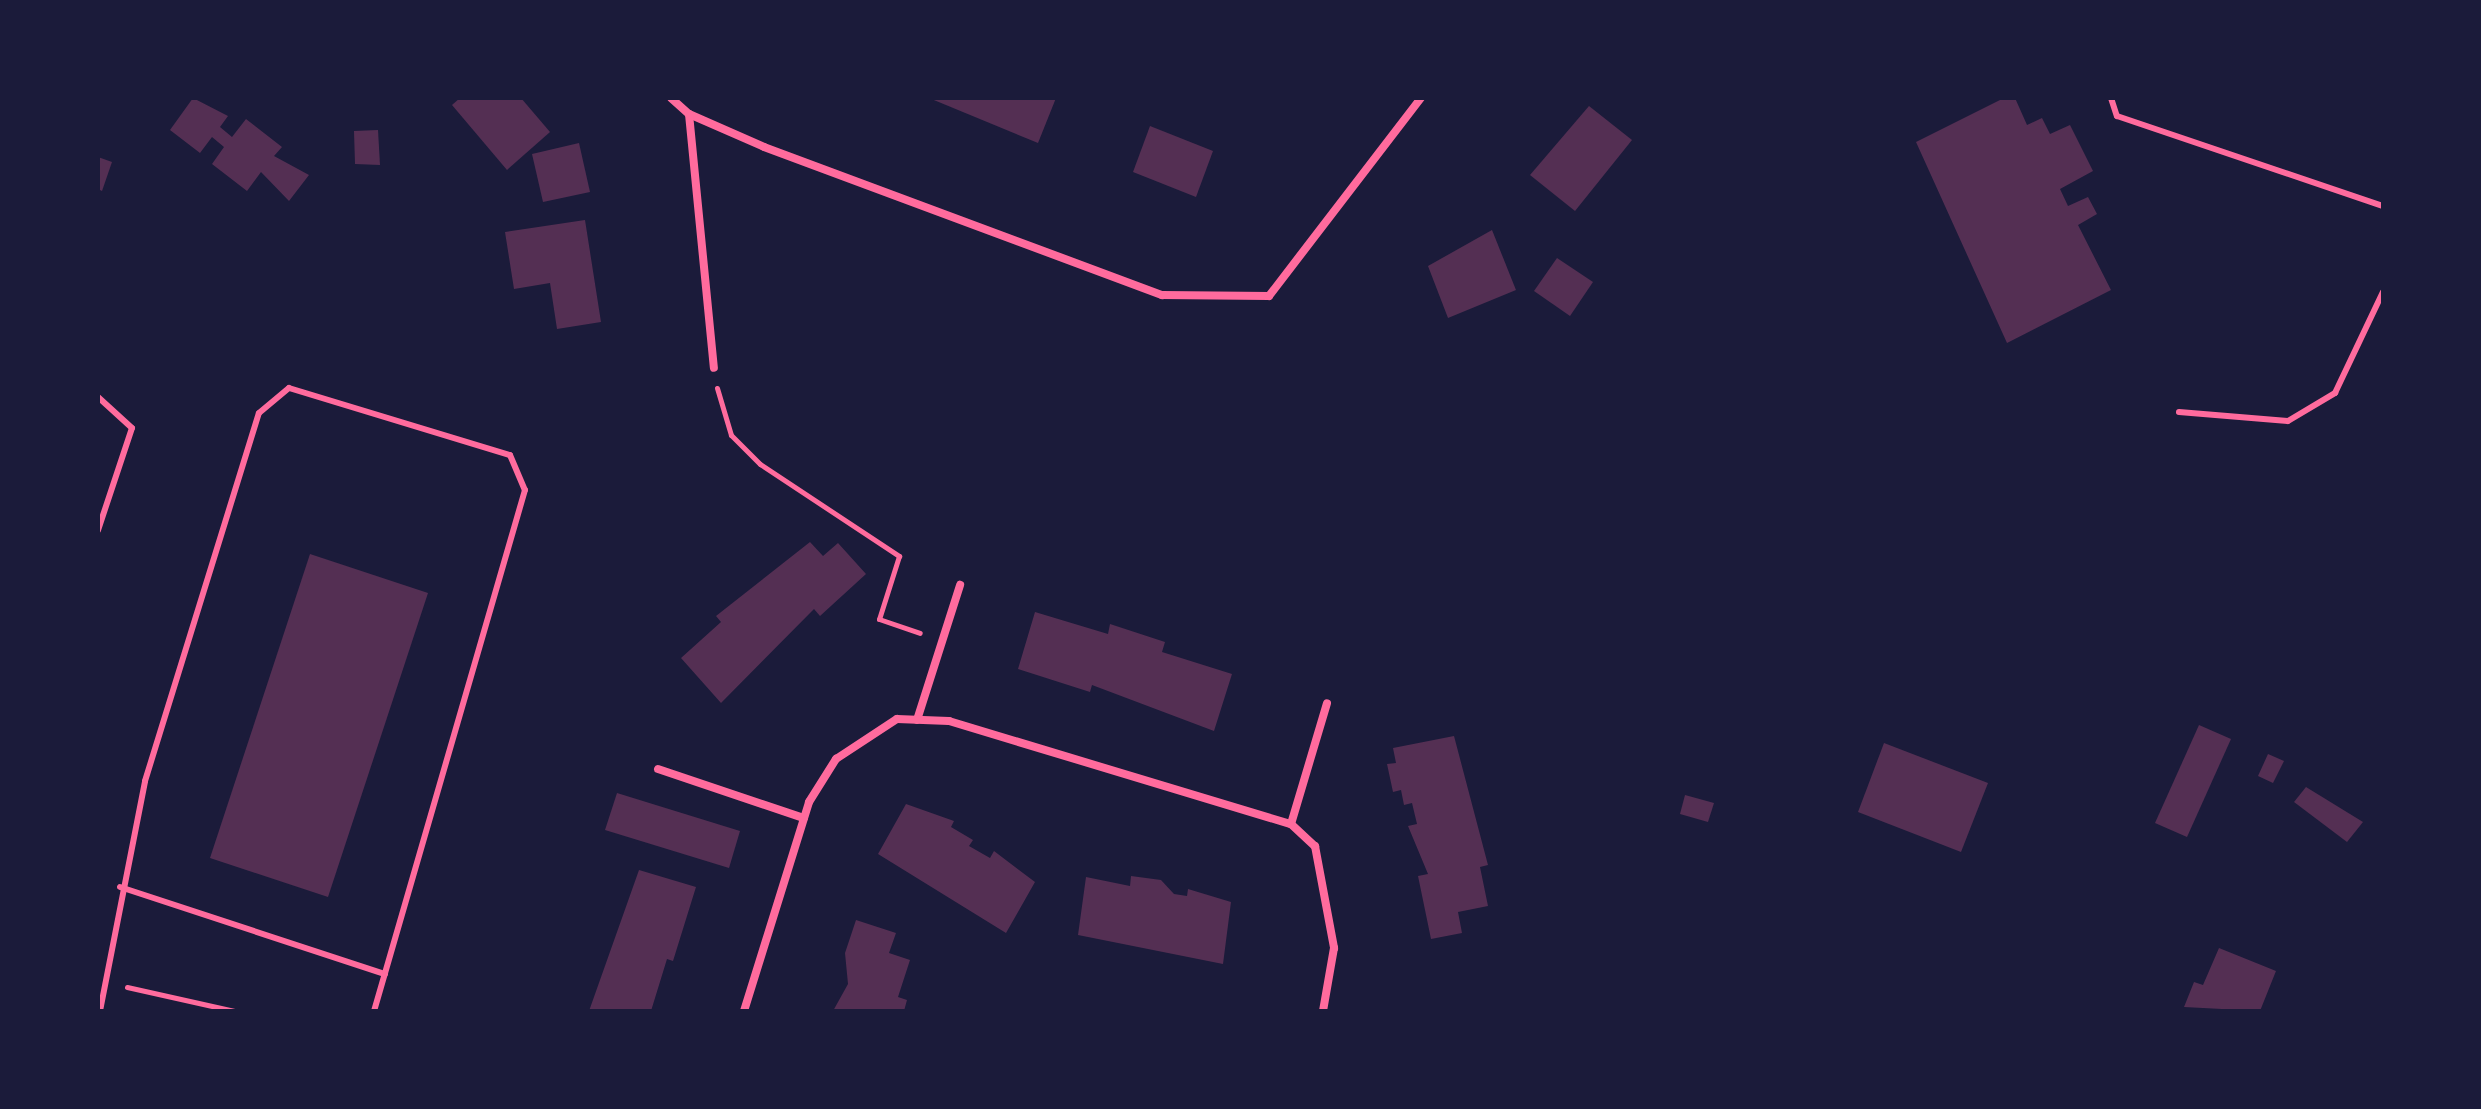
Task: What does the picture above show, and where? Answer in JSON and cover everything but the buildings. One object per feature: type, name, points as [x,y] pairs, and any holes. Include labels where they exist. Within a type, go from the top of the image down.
[{"type":"street","points":[[671,98],[689,114],[1162,295],[1269,296],[1421,98]]},
{"type":"street","points":[[689,114],[714,368]]},
{"type":"street","points":[[917,720],[960,585]]},
{"type":"street","points":[[1291,824],[1327,703]]},
{"type":"street","points":[[744,1011],[804,818],[836,759],[897,719],[949,721],[1291,824],[1315,846],[1334,948],[1323,1011]]},
{"type":"street","points":[[658,769],[804,818]]},
{"type":"lane","points":[[2111,98],[2117,116],[2383,206]]},
{"type":"lane","points":[[2179,412],[2288,421],[2335,393],[2383,292]]},
{"type":"lane","points":[[100,1011],[120,887],[145,781],[259,413],[289,388],[510,455],[525,490],[374,1011]]},
{"type":"lane","points":[[98,397],[132,428],[98,530]]},
{"type":"lane","points":[[120,887],[385,974]]},
{"type":"path","points":[[714,368],[731,435],[760,464],[899,556],[879,619],[942,641]]},
{"type":"path","points":[[103,985],[234,1011]]}]
